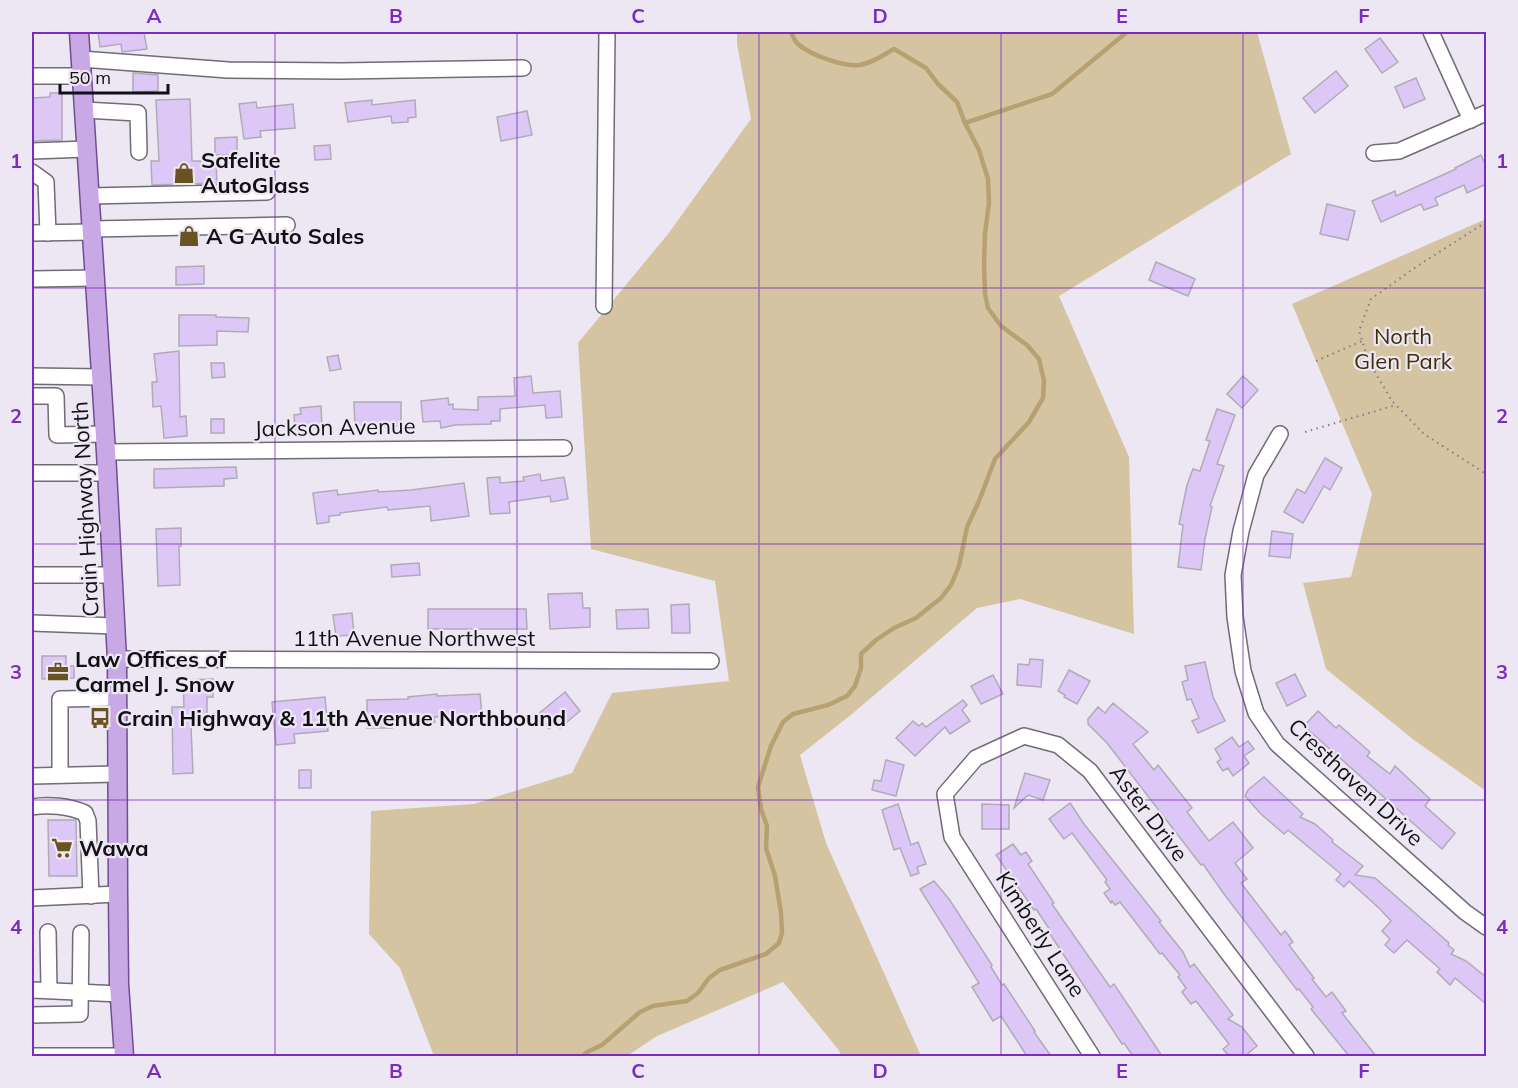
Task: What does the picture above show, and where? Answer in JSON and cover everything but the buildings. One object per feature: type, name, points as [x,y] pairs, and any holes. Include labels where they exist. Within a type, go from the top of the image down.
[{"type":"main road","name":"Crain Highway North","points":[[79,32],[96,278],[117,659],[118,894],[124,1056]]},
{"type":"street","points":[[604,306],[607,32]]},
{"type":"street","points":[[1431,32],[1471,120]]},
{"type":"street","points":[[32,76],[81,67],[341,71],[523,68]]},
{"type":"street","points":[[84,110],[138,113],[139,153]]},
{"type":"street","points":[[1374,153],[1399,151],[1486,113]]},
{"type":"street","points":[[32,152],[87,149]]},
{"type":"street","points":[[32,172],[46,182],[48,233]]},
{"type":"street","points":[[90,196],[267,192]]},
{"type":"street","points":[[32,233],[287,225]]},
{"type":"street","points":[[32,279],[96,278]]},
{"type":"street","points":[[32,396],[56,396],[56,375]]},
{"type":"street","points":[[32,376],[101,377]]},
{"type":"street","name":"Jackson Avenue","points":[[56,396],[57,435],[106,443],[564,448]]},
{"type":"street","name":"Cresthaven Drive","points":[[1280,434],[1256,475],[1233,575],[1235,617],[1243,671],[1256,713],[1277,744],[1466,912],[1486,927]]},
{"type":"street","points":[[32,473],[107,473]]},
{"type":"street","points":[[32,575],[113,574]]},
{"type":"street","points":[[32,623],[115,626]]},
{"type":"street","name":"11th Avenue Northwest","points":[[117,659],[711,661]]},
{"type":"street","points":[[60,775],[60,699],[117,698]]},
{"type":"street","name":"Aster Drive","points":[[952,837],[945,794],[976,758],[1024,736],[1058,745],[1090,771],[1306,1056]]},
{"type":"street","points":[[32,776],[117,774]]},
{"type":"street","points":[[32,807],[44,805],[85,813],[88,821],[91,896]]},
{"type":"street","name":"Kimberly Lane","points":[[952,837],[1092,1056]]},
{"type":"street","points":[[32,898],[118,894]]},
{"type":"street","points":[[48,932],[49,990]]},
{"type":"street","points":[[32,1015],[80,1014],[81,933]]},
{"type":"street","points":[[32,990],[120,994]]},
{"type":"street","points":[[32,1056],[124,1056]]},
{"type":"path","points":[[1486,222],[1371,299],[1359,331],[1369,362],[1395,405],[1424,434],[1486,474]]},
{"type":"path","points":[[1316,362],[1362,341]]},
{"type":"path","points":[[1305,432],[1395,405]]},
{"type":"green space","points":[[737,32],[1257,32],[1291,154],[1059,296],[1129,457],[1134,634],[1020,599],[977,608],[800,755],[826,843],[921,1056],[842,1056],[783,982],[657,1036],[627,1056],[434,1056],[400,968],[369,934],[371,811],[474,804],[572,773],[612,693],[729,681],[715,581],[591,549],[578,343],[668,234],[751,119],[737,44]]},
{"type":"green space","name":"North Glen Park","points":[[1486,219],[1486,791],[1414,740],[1326,669],[1303,583],[1351,577],[1372,494],[1292,304]]},
{"type":"waterway","points":[[583,1056],[602,1045],[640,1012],[653,1006],[687,1001],[720,970],[766,954],[779,943],[782,933],[781,913],[775,876],[766,848],[767,826],[761,809],[758,787],[771,746],[783,722],[793,714],[828,705],[847,696],[855,686],[861,668],[861,654],[876,640],[894,628],[916,618],[941,598],[951,585],[959,566],[967,527],[995,459],[1029,422],[1043,398],[1044,381],[1039,359],[1027,345],[1001,326],[988,308],[984,265],[989,203],[988,179],[979,150],[957,102],[938,84],[926,68],[894,49],[865,64],[845,64],[803,48],[791,32]]},
{"type":"waterway","points":[[965,123],[1052,94],[1127,32]]},
{"type":"place","name":"Safelite AutoGlass","points":[[184,173]]},
{"type":"place","name":"A G Auto Sales","points":[[189,236]]},
{"type":"place","name":"Law Offices of Carmel J. Snow","points":[[58,672]]},
{"type":"place","name":"Crain Highway & 11th Avenue Northbound","points":[[100,718]]},
{"type":"place","name":"Wawa","points":[[62,848]]}]
